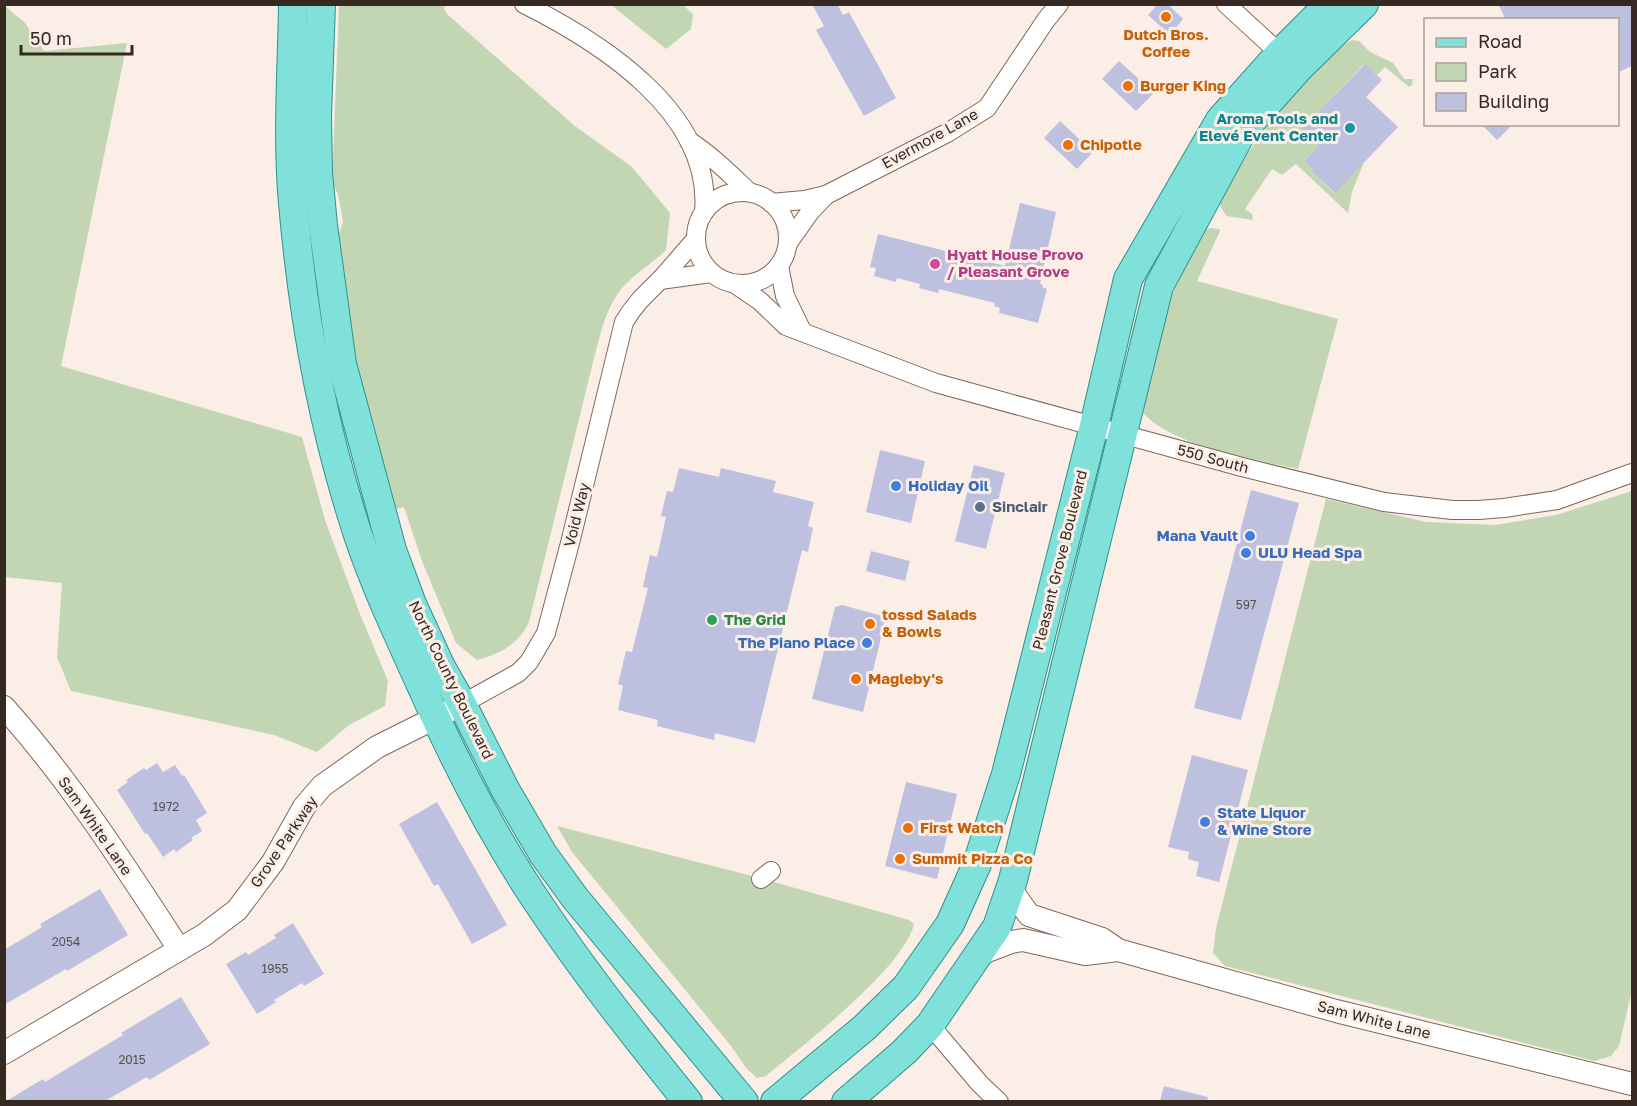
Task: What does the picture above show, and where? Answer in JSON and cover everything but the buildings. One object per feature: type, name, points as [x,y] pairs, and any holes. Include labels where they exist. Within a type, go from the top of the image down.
[{"type":"main road","name":"North County Boulevard","points":[[293,4],[289,146],[293,204],[313,361],[352,519],[381,597],[448,712],[505,789],[543,854],[575,898],[744,1101]]},
{"type":"main road","name":"North County Boulevard","points":[[321,4],[318,173],[327,259],[342,364],[392,550],[431,646],[448,712],[483,814],[528,888],[597,988],[688,1101]]},
{"type":"main road","name":"Pleasant Grove Boulevard","points":[[846,1101],[904,1052],[930,1025],[997,927],[1013,880],[1159,286],[1242,132],[1329,4]]},
{"type":"main road","name":"Pleasant Grove Boulevard","points":[[775,1101],[864,1028],[906,987],[950,924],[977,864],[1006,774],[1094,426],[1128,279],[1220,120],[1289,61],[1364,4]]},
{"type":"street","points":[[524,4],[567,26],[604,51],[652,89],[689,141],[705,184],[704,212]]},
{"type":"street","name":"Evermore Lane","points":[[826,195],[987,108],[1059,4]]},
{"type":"street","points":[[1226,4],[1289,61]]},
{"type":"street","points":[[689,141],[711,155],[749,192],[777,207],[785,221],[788,243],[779,266],[773,273],[761,280],[748,284],[735,284],[711,273],[702,262],[696,239],[699,220],[719,198],[733,193],[749,192]]},
{"type":"street","points":[[771,203],[826,195]]},
{"type":"street","points":[[788,243],[810,212],[826,195]]},
{"type":"street","name":"Void Way","points":[[448,712],[518,673],[529,662],[546,633],[624,322],[648,289],[660,280],[696,239]]},
{"type":"street","points":[[779,266],[785,296],[802,331]]},
{"type":"street","points":[[660,280],[711,273]]},
{"type":"street","name":"550 South","points":[[735,284],[760,301],[786,326],[936,383],[1374,500],[1452,510],[1504,508],[1557,500],[1632,473]]},
{"type":"street","name":"Sam White Lane","points":[[4,707],[27,732],[74,792],[179,949]]},
{"type":"street","name":"Grove Parkway","points":[[4,1053],[204,935],[237,910],[273,862],[304,807],[322,786],[377,747],[448,712]]},
{"type":"street","name":"Sam White Lane","points":[[1013,880],[1014,894],[1029,915],[1102,939],[1118,950],[1336,1011],[1632,1084]]},
{"type":"street","name":"Sam White Lane","points":[[978,955],[1011,942],[1023,940],[1084,954],[1118,950]]},
{"type":"street","points":[[930,1025],[981,1084],[999,1101]]},
{"type":"street","points":[[1630,1101],[1632,1084]]},
{"type":"green space","points":[[4,5],[25,23],[44,51],[127,43],[61,366],[302,437],[325,520],[388,681],[385,706],[349,725],[317,752],[274,735],[71,691],[57,657],[62,583],[5,577]]},
{"type":"green space","points":[[339,5],[445,5],[444,9],[448,15],[575,126],[632,167],[670,213],[666,250],[622,288],[613,302],[600,334],[529,622],[520,636],[508,647],[477,660],[456,643],[422,561],[404,507],[393,510],[369,424],[348,319],[337,240],[343,222],[338,194],[332,183]]},
{"type":"green space","points":[[611,5],[683,5],[693,14],[691,29],[666,49]]},
{"type":"green space","points":[[1353,40],[1359,41],[1370,52],[1393,63],[1404,79],[1413,79],[1409,87],[1385,67],[1377,75],[1364,64],[1303,129],[1319,145],[1304,161],[1334,193],[1364,162],[1352,192],[1348,213],[1296,164],[1282,175],[1272,169],[1245,209],[1252,214],[1253,220],[1227,216],[1220,199],[1229,178],[1267,126],[1300,87],[1337,50]]},
{"type":"green space","points":[[1211,228],[1220,231],[1197,281],[1338,319],[1298,469],[1191,442],[1170,433],[1153,422],[1140,409],[1166,314],[1185,259],[1194,240],[1202,230]]},
{"type":"green space","points":[[1632,491],[1632,990],[1619,1046],[1611,1056],[1594,1061],[1225,966],[1213,953],[1216,928],[1326,499],[1426,522],[1495,525],[1556,515]]},
{"type":"green space","points":[[557,826],[756,877],[909,920],[914,924],[906,942],[873,983],[766,1076],[757,1078],[747,1069],[731,1046],[572,852]]},
{"type":"place","name":"Dutch Bros. Coffee","points":[[1166,17]]},
{"type":"place","name":"Burger King","points":[[1128,86]]},
{"type":"place","name":"Aroma Tools and Elevé Event Center","points":[[1350,128]]},
{"type":"place","name":"Chipotle","points":[[1068,145]]},
{"type":"place","name":"Hyatt House Provo / Pleasant Grove","points":[[935,264]]},
{"type":"place","name":"Holiday Oil","points":[[896,486]]},
{"type":"place","name":"Sinclair","points":[[980,507]]},
{"type":"place","name":"Mana Vault","points":[[1250,536]]},
{"type":"place","name":"ULU Head Spa","points":[[1246,553]]},
{"type":"place","name":"The Grid","points":[[712,620]]},
{"type":"place","name":"tossd Salads & Bowls","points":[[870,624]]},
{"type":"place","name":"The Piano Place","points":[[867,643]]},
{"type":"place","name":"Magleby's","points":[[856,679]]},
{"type":"place","name":"State Liquor & Wine Store","points":[[1205,822]]},
{"type":"place","name":"First Watch","points":[[908,828]]},
{"type":"place","name":"Summit Pizza Co","points":[[900,859]]}]
